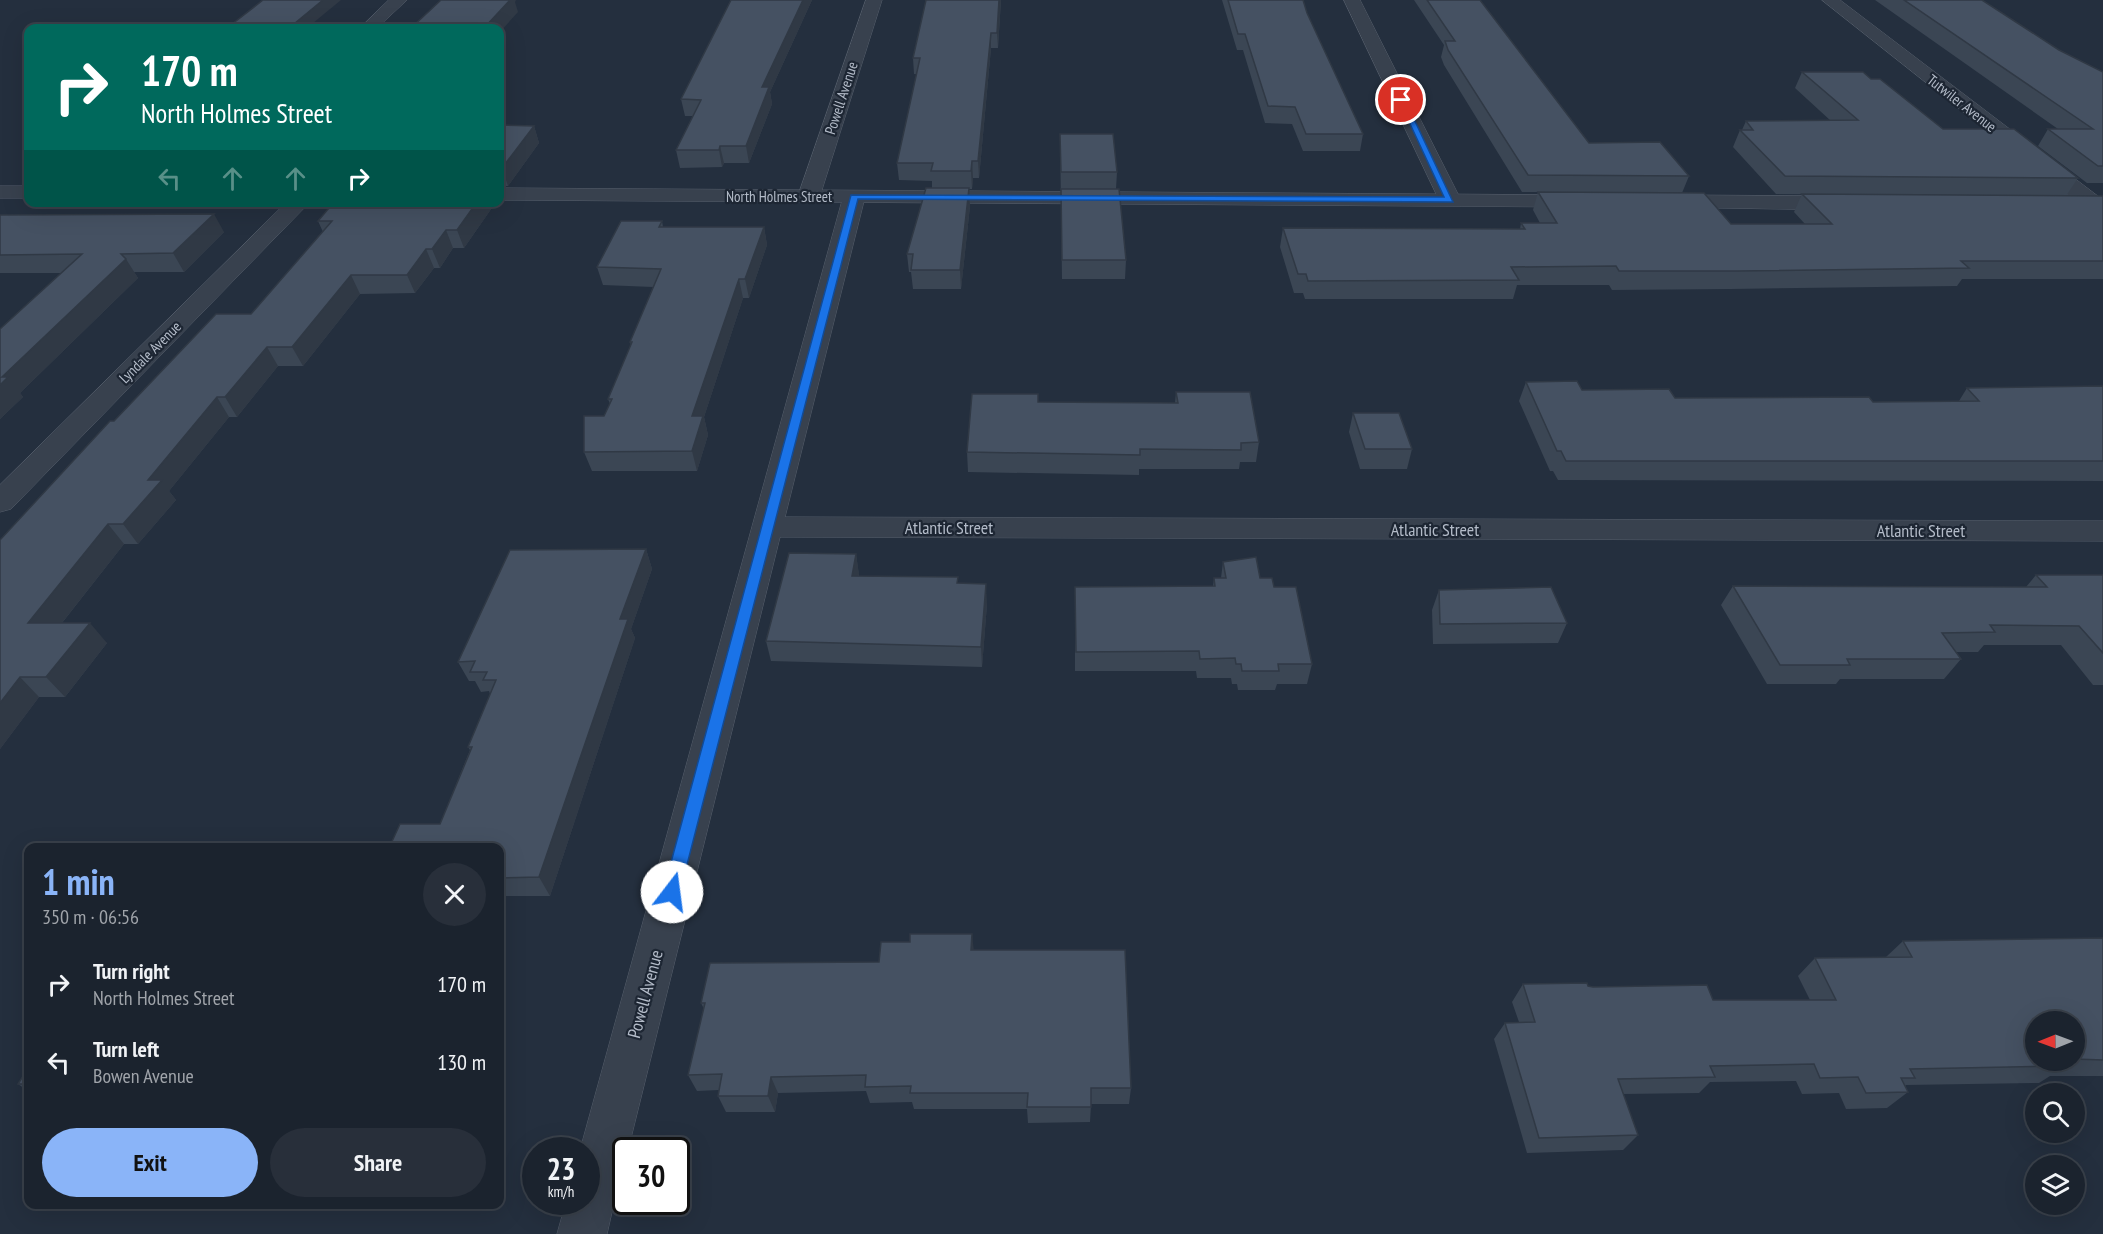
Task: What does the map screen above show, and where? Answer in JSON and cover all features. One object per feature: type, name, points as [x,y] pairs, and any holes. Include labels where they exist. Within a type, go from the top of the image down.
[{"type":"street","points":[[372,24],[399,0]]},
{"type":"street","name":"Powell Avenue","points":[[809,196],[874,0]]},
{"type":"street","points":[[1352,0],[1450,200]]},
{"type":"street","name":"Tutwiler Avenue","points":[[1830,0],[2099,205]]},
{"type":"street","points":[[0,192],[24,192]]},
{"type":"street","name":"North Holmes Street","points":[[504,194],[1605,201]]},
{"type":"street","name":"Powell Avenue","points":[[582,1234],[854,197]]},
{"type":"street","points":[[1641,202],[1868,203]]},
{"type":"street","points":[[2059,205],[2099,205]]},
{"type":"street","name":"Lyndale Avenue","points":[[0,502],[295,207]]},
{"type":"street","name":"Atlantic Street","points":[[767,527],[2103,531]]},
{"type":"building","points":[[263,0],[323,0],[294,24],[232,24]]},
{"type":"building","points":[[441,0],[510,0],[488,24],[415,24]]},
{"type":"building","points":[[731,0],[803,0],[762,87],[769,87],[746,146],[720,146],[719,150],[676,150],[701,100],[681,99]]},
{"type":"building","points":[[926,0],[999,0],[997,33],[991,33],[978,161],[972,161],[971,171],[931,171],[933,163],[897,163],[920,58],[913,58]]},
{"type":"building","points":[[1228,0],[1303,0],[1363,134],[1306,134],[1295,107],[1268,106],[1245,34],[1238,34]]},
{"type":"building","points":[[1427,0],[1480,0],[1589,143],[1660,142],[1689,176],[1528,175],[1448,50],[1445,41],[1455,41]]},
{"type":"building","points":[[1904,0],[1982,0],[2059,50],[2103,72],[2103,166],[2098,166],[2048,129],[2093,129]]},
{"type":"building","points":[[1802,72],[1863,72],[1871,79],[1880,79],[1943,129],[2014,129],[2078,178],[1785,176],[1740,130],[1753,130],[1746,121],[1858,120]]},
{"type":"building","points":[[504,125],[534,126],[504,165]]},
{"type":"building","points":[[1060,134],[1113,134],[1117,172],[1061,172]]},
{"type":"building","points":[[926,188],[969,188],[960,270],[911,270],[913,254],[907,254]]},
{"type":"building","points":[[1061,189],[1119,189],[1126,260],[1062,260]]},
{"type":"building","points":[[1538,192],[1704,193],[1731,224],[1832,224],[1802,194],[2103,196],[2103,261],[1961,261],[1969,268],[1738,271],[1619,271],[1616,266],[1511,267],[1519,280],[1308,281],[1306,274],[1298,274],[1283,228],[1525,229],[1521,223],[1557,223]]},
{"type":"building","points":[[330,207],[473,207],[457,230],[446,230],[432,249],[426,249],[407,275],[351,275],[292,347],[267,347],[225,397],[217,397],[148,480],[162,480],[123,524],[108,524],[28,623],[90,623],[46,677],[20,677],[0,703],[0,540],[110,421],[114,421],[216,314],[251,314],[332,221],[318,221]]},
{"type":"building","points":[[214,214],[173,253],[121,254],[126,259],[2,377],[8,377],[0,385],[0,329],[82,254],[0,255],[0,215]]},
{"type":"building","points":[[621,221],[662,221],[659,227],[764,227],[745,279],[739,279],[692,416],[703,416],[692,451],[584,452],[584,416],[604,416],[612,399],[608,399],[632,342],[630,342],[661,269],[597,267]]},
{"type":"building","points":[[1577,381],[1582,390],[1669,389],[1675,398],[1869,397],[1873,402],[1979,401],[1967,388],[2103,386],[2103,461],[1566,461],[1561,451],[1557,451],[1526,382]]},
{"type":"building","points":[[1176,392],[1250,392],[1259,442],[1241,443],[1241,450],[1140,449],[1140,455],[967,452],[972,394],[1038,394],[1038,402],[1178,403]]},
{"type":"building","points":[[1353,413],[1399,413],[1412,449],[1365,449]]},
{"type":"building","points":[[646,549],[620,619],[628,619],[539,877],[504,878],[504,843],[391,843],[400,824],[440,824],[472,747],[468,747],[496,680],[483,680],[487,672],[470,672],[475,661],[458,662],[510,550]]},
{"type":"building","points":[[789,553],[856,554],[852,576],[958,577],[957,583],[986,584],[981,647],[766,641]]},
{"type":"building","points":[[1256,557],[1260,578],[1272,578],[1274,587],[1296,587],[1312,664],[1278,664],[1279,671],[1242,671],[1241,664],[1236,664],[1235,658],[1200,659],[1199,651],[1076,652],[1075,587],[1215,586],[1214,578],[1226,578],[1223,562]]},
{"type":"building","points":[[2036,575],[2103,575],[2103,653],[2079,626],[1990,625],[1995,632],[1942,633],[1961,659],[1847,659],[1850,665],[1780,665],[1733,586],[2047,587]]},
{"type":"building","points":[[1551,587],[1567,623],[1440,624],[1439,590]]},
{"type":"building","points":[[910,934],[972,934],[971,950],[1125,950],[1131,1088],[1091,1088],[1091,1107],[1027,1107],[1028,1093],[910,1093],[911,1086],[865,1087],[866,1075],[771,1077],[768,1096],[718,1096],[722,1074],[688,1075],[705,1003],[701,1003],[710,963],[879,962],[881,942],[910,942]]},
{"type":"building","points":[[2103,938],[2103,1060],[2085,1059],[2085,1011],[2025,1011],[2025,1067],[1910,1069],[1915,1078],[1901,1078],[1908,1092],[1866,1093],[1858,1077],[1820,1078],[1814,1064],[1710,1066],[1715,1077],[1618,1079],[1638,1135],[1539,1138],[1505,1023],[1535,1022],[1523,984],[1587,983],[1588,986],[1593,987],[1707,985],[1713,1000],[1836,1000],[1815,958],[1912,957],[1903,941]]},
{"type":"building","points":[[24,1074],[24,1084],[18,1084]]},
{"type":"route","points":[[672,892],[854,197],[1450,200],[1401,100]]}]
